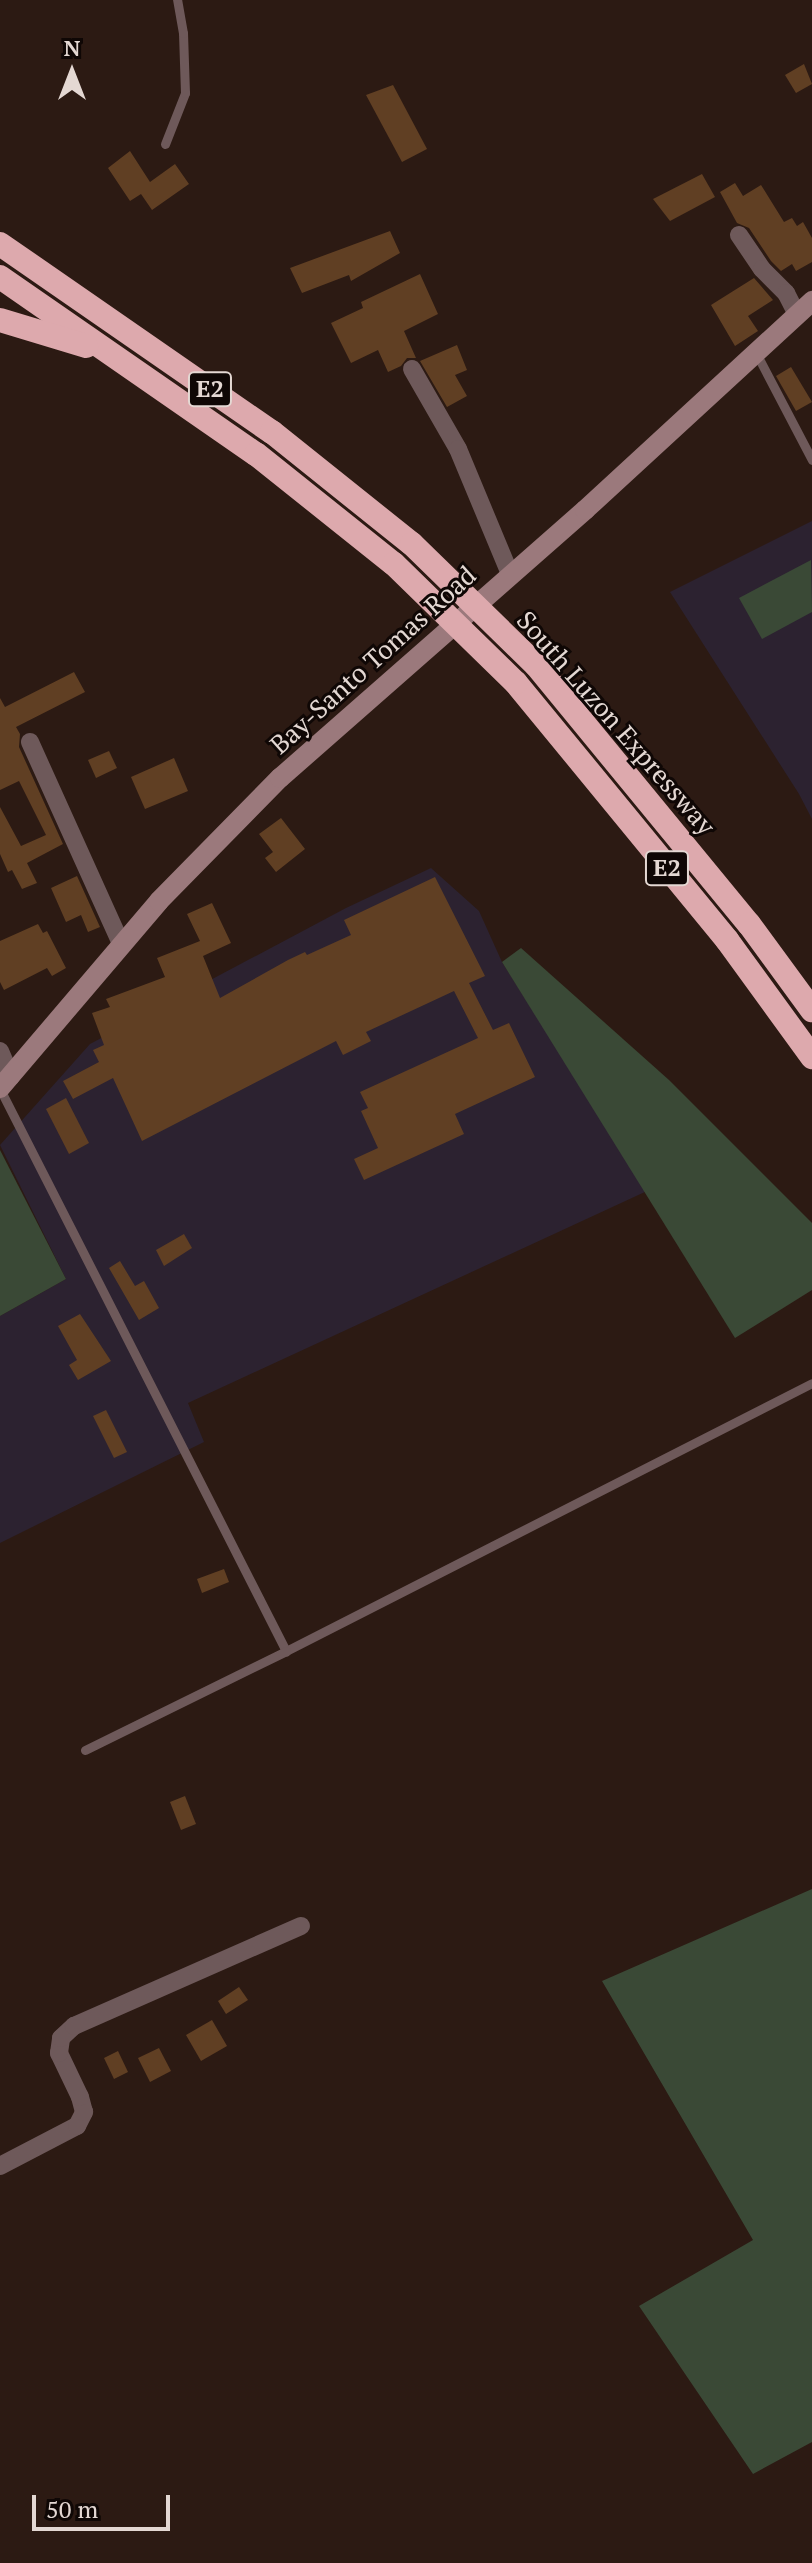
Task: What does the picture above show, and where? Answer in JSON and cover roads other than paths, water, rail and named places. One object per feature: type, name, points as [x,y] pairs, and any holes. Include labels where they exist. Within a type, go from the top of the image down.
[{"type":"highway","name":"South Luzon Expressway","points":[[0,244],[272,432],[412,544],[536,665],[749,924],[812,1010]]},
{"type":"highway","name":"South Luzon Expressway","points":[[0,277],[256,454],[394,564],[516,683],[727,940],[812,1057]]},
{"type":"highway","points":[[0,320],[108,352]]},
{"type":"main road","name":"Bay-Santo Tomas Road","points":[[4,1085],[121,944],[280,778],[585,510],[804,308]]},
{"type":"street","points":[[739,235],[762,269],[804,308]]},
{"type":"street","points":[[412,369],[458,449],[510,574]]},
{"type":"street","points":[[30,742],[121,944]]},
{"type":"street","points":[[0,1051],[4,1085]]},
{"type":"street","points":[[0,2166],[77,2126],[84,2112],[59,2053],[61,2038],[74,2026],[301,1926]]},
{"type":"lane","points":[[165,144],[185,93],[183,33],[177,0]]},
{"type":"lane","points":[[755,351],[812,460]]},
{"type":"lane","points":[[4,1085],[286,1651]]},
{"type":"lane","points":[[85,1750],[812,1383]]}]
